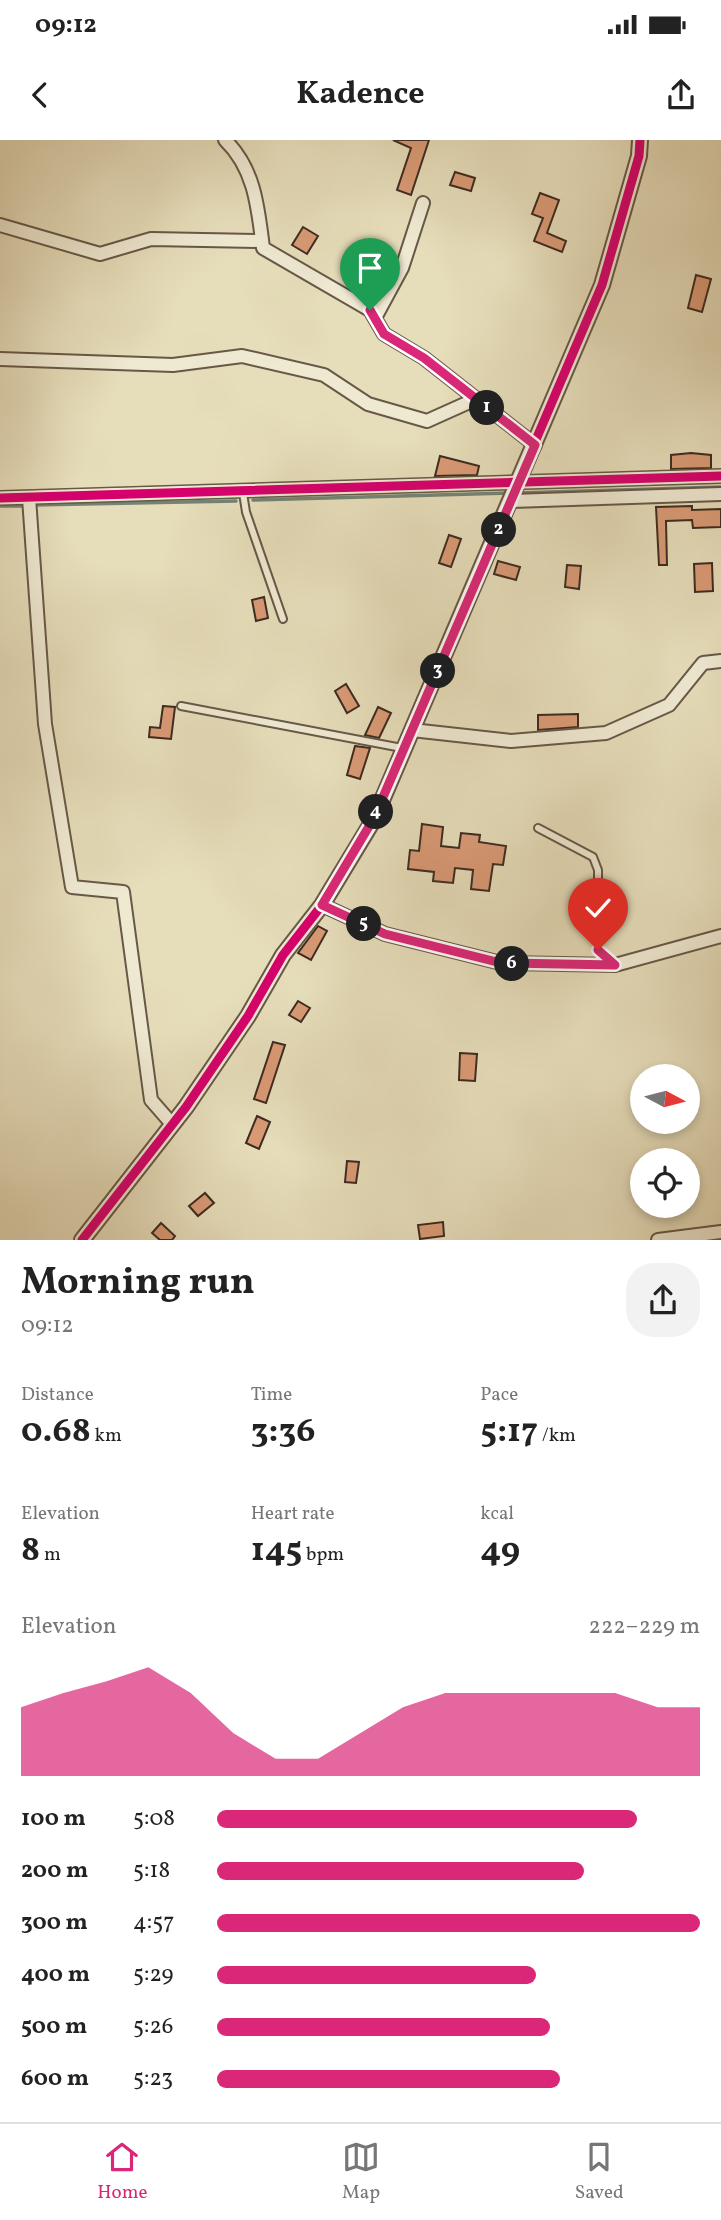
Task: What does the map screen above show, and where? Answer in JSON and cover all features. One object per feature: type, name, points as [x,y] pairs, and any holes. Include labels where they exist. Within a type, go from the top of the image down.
[{"type":"street","points":[[225,140],[241,155],[256,193],[263,248],[370,310],[384,334],[424,358],[535,445]]},
{"type":"street","points":[[82,1240],[172,1124],[248,1016],[283,956],[322,905],[374,818],[512,501],[602,285],[639,156],[640,140]]},
{"type":"street","points":[[375,317],[402,268],[423,203]]},
{"type":"street","points":[[0,225],[100,254],[150,239],[262,241]]},
{"type":"street","points":[[0,359],[173,365],[242,356],[324,375],[368,404],[427,421],[476,399]]},
{"type":"street","points":[[0,498],[30,503],[721,476]]},
{"type":"street","points":[[512,501],[721,494]]},
{"type":"street","points":[[30,503],[45,724],[72,887],[123,892],[151,1100],[172,1124]]},
{"type":"street","points":[[412,730],[511,741],[606,733],[669,705],[703,663],[721,661]]},
{"type":"street","points":[[322,905],[385,934],[501,963],[615,965],[721,936]]},
{"type":"street","points":[[657,1240],[721,1232]]},
{"type":"lane","points":[[243,493],[246,512],[283,619]]},
{"type":"lane","points":[[181,706],[404,748]]},
{"type":"lane","points":[[538,828],[593,857],[598,870],[598,950],[615,965]]},
{"type":"building","points":[[393,140],[429,140],[411,195],[397,190],[411,148]]},
{"type":"building","points":[[455,172],[475,178],[471,191],[450,185]]},
{"type":"building","points":[[540,193],[559,200],[547,233],[566,241],[562,252],[534,241],[543,218],[532,214]]},
{"type":"building","points":[[303,227],[318,236],[307,254],[292,245]]},
{"type":"building","points":[[696,275],[711,279],[702,312],[688,308]]},
{"type":"building","points":[[671,455],[711,455],[711,468],[671,469]]},
{"type":"building","points":[[440,456],[479,466],[477,475],[435,476]]},
{"type":"building","points":[[692,506],[692,510],[721,509],[721,527],[693,528],[692,520],[666,521],[667,565],[659,565],[656,507]]},
{"type":"building","points":[[449,535],[461,539],[451,567],[439,563]]},
{"type":"building","points":[[498,561],[520,567],[516,580],[494,574]]},
{"type":"building","points":[[712,563],[713,591],[695,592],[694,564]]},
{"type":"building","points":[[567,565],[581,566],[579,589],[565,587]]},
{"type":"building","points":[[264,597],[268,618],[256,621],[252,600]]},
{"type":"building","points":[[346,684],[359,706],[347,713],[335,691]]},
{"type":"building","points":[[163,706],[175,707],[171,739],[149,737],[150,727],[160,728]]},
{"type":"building","points":[[378,707],[391,713],[379,738],[365,735]]},
{"type":"building","points":[[578,714],[578,727],[538,730],[538,715]]},
{"type":"building","points":[[355,746],[370,748],[360,779],[347,775]]},
{"type":"building","points":[[422,824],[443,827],[441,846],[459,848],[461,833],[480,835],[479,842],[506,846],[503,865],[493,864],[489,891],[471,889],[473,870],[455,868],[453,883],[433,881],[434,872],[408,869],[410,850],[419,851]]},
{"type":"building","points":[[318,926],[327,931],[311,960],[298,953]]},
{"type":"building","points":[[298,1001],[310,1008],[301,1022],[289,1015]]},
{"type":"building","points":[[273,1042],[285,1045],[266,1103],[254,1099]]},
{"type":"building","points":[[460,1053],[477,1054],[475,1081],[459,1080]]},
{"type":"building","points":[[257,1116],[270,1122],[259,1149],[246,1143]]},
{"type":"building","points":[[347,1161],[359,1162],[356,1183],[345,1182]]},
{"type":"building","points":[[205,1193],[214,1203],[198,1216],[189,1206]]},
{"type":"building","points":[[443,1222],[444,1236],[420,1239],[418,1225]]},
{"type":"building","points":[[161,1223],[175,1236],[172,1240],[160,1240],[152,1233]]},
{"type":"waterway","points":[[517,493],[721,487]]},
{"type":"waterway","points":[[253,500],[510,493]]},
{"type":"waterway","points":[[34,505],[236,501]]},
{"type":"waterway","points":[[0,506],[26,506]]},
{"type":"cycle path","points":[[82,1240],[186,1107],[248,1016],[283,955],[322,905],[374,819],[602,285],[639,156],[640,140]]},
{"type":"cycle path","points":[[0,498],[721,476]]},
{"type":"route","points":[[370,310],[384,334],[424,358],[535,445],[374,818],[322,905],[385,934],[501,963],[615,965],[598,950]]}]
